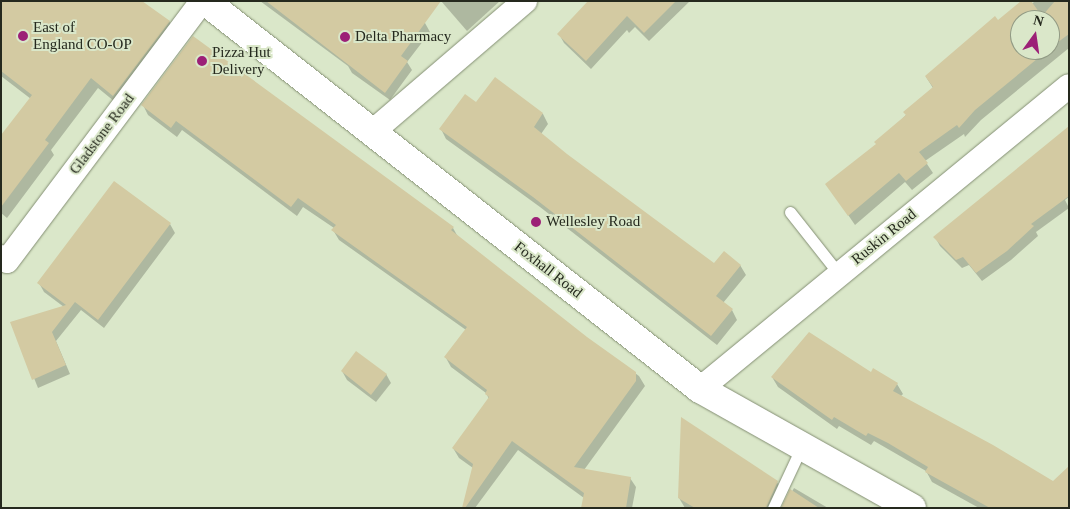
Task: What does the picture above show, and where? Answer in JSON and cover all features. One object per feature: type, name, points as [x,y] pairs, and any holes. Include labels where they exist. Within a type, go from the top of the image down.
[{"type":"main road","name":"Foxhall Road","points":[[204,1],[700,388],[912,508]]},
{"type":"street","name":"Gladstone Road","points":[[1,257],[6,261],[204,1]]},
{"type":"street","points":[[371,133],[525,1]]},
{"type":"street","name":"Ruskin Road","points":[[700,388],[1069,86]]},
{"type":"lane","points":[[790,212],[839,274]]},
{"type":"lane","points":[[774,508],[802,446]]},
{"type":"building","points":[[1,1],[142,1],[170,21],[113,96],[91,78],[45,140],[49,143],[1,207],[1,135],[32,95],[1,71]]},
{"type":"building","points":[[266,1],[441,1],[401,56],[408,61],[385,93]]},
{"type":"building","points":[[588,1],[676,1],[644,33],[627,16],[586,61],[557,34]]},
{"type":"building","points":[[1021,1],[1031,1],[1038,10],[1010,10]]},
{"type":"building","points":[[1055,1],[1069,1],[1069,34],[1060,41],[1060,10],[1047,10]]},
{"type":"building","points":[[1010,10],[1010,60],[1036,60],[975,110],[959,128],[957,125],[919,152],[928,163],[906,181],[899,173],[848,216],[825,184],[876,144],[874,142],[906,115],[903,112],[933,87],[925,76],[995,16],[998,20]]},
{"type":"building","points":[[193,36],[454,227],[451,230],[587,337],[636,372],[636,381],[574,467],[631,477],[626,508],[581,508],[584,493],[512,441],[465,508],[462,508],[473,464],[452,448],[489,397],[485,394],[487,390],[444,357],[467,327],[331,230],[336,225],[298,198],[291,207],[176,121],[171,128],[141,105]]},
{"type":"building","points":[[495,77],[543,113],[534,127],[567,154],[714,263],[724,251],[741,265],[716,296],[733,309],[711,336],[533,197],[439,129],[465,94],[476,102]]},
{"type":"building","points":[[1069,126],[1069,196],[1031,224],[1034,226],[1007,251],[976,273],[963,257],[956,260],[933,237]]},
{"type":"building","points":[[114,181],[171,223],[98,320],[75,302],[52,332],[66,365],[32,380],[10,322],[66,305],[37,283]]},
{"type":"building","points":[[809,332],[871,372],[873,368],[898,383],[893,391],[993,445],[1053,481],[1069,466],[1069,508],[990,508],[925,472],[928,467],[888,443],[868,433],[866,436],[834,417],[832,420],[771,377]]},
{"type":"building","points":[[356,351],[387,374],[371,395],[341,371]]},
{"type":"building","points":[[681,417],[778,481],[766,508],[695,508],[678,498]]},
{"type":"building","points":[[790,489],[819,508],[781,508]]},
{"type":"place","name":"East of England CO-OP","points":[[23,36]]},
{"type":"place","name":"Delta Pharmacy","points":[[345,37]]},
{"type":"place","name":"Pizza Hut Delivery","points":[[202,61]]},
{"type":"place","name":"Wellesley Road","points":[[536,222]]}]
